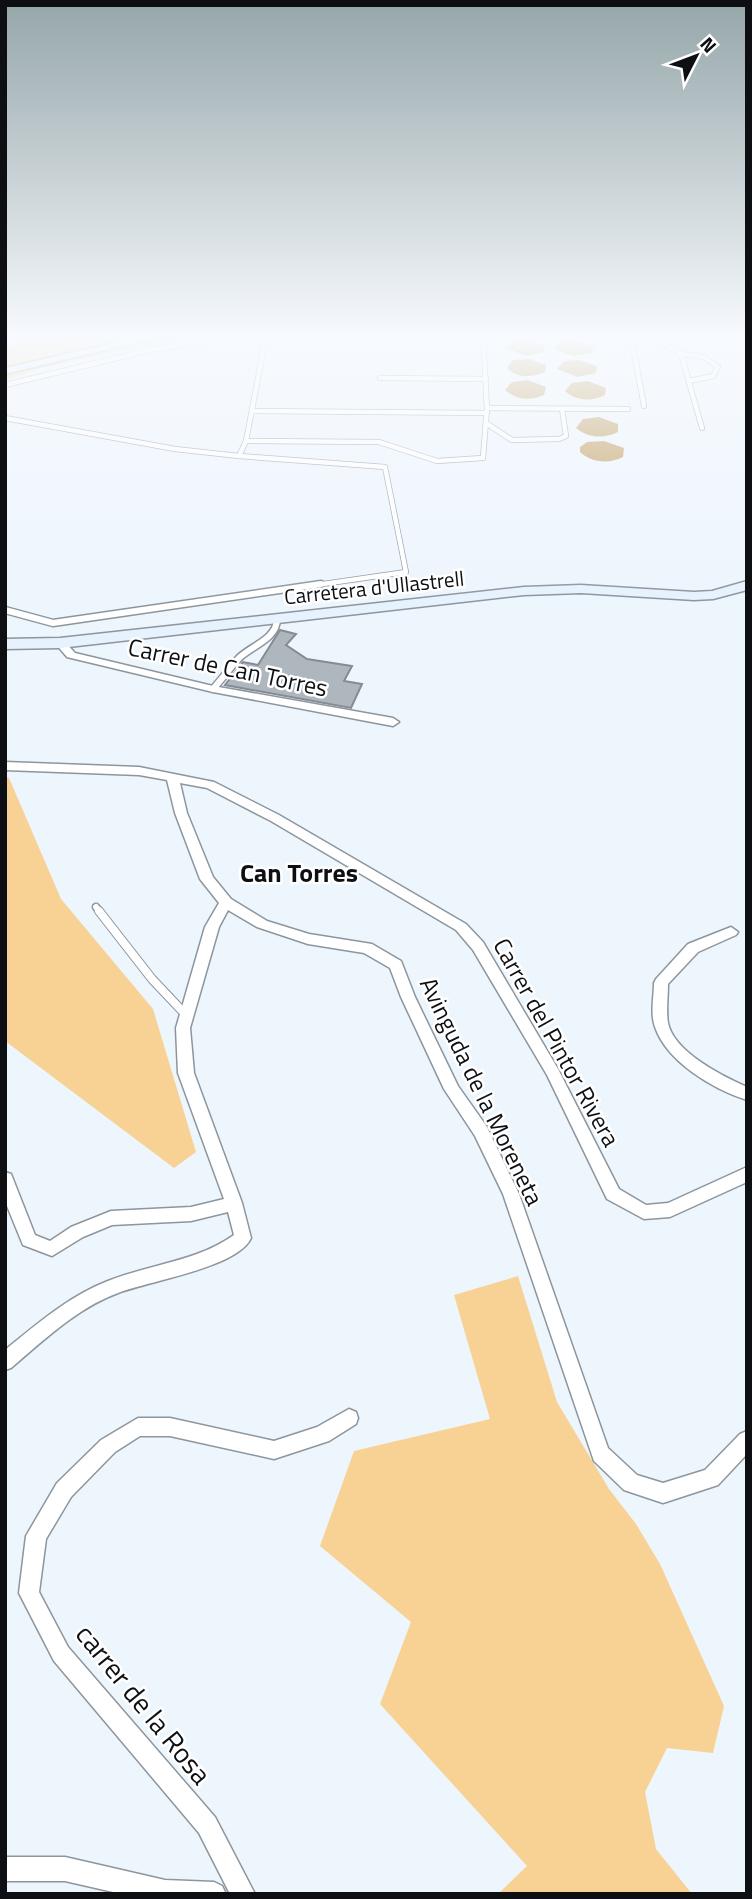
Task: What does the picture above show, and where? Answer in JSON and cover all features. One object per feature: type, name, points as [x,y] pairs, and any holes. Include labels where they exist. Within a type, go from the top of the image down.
[{"type":"street","name":"Carretera d'Ullastrell","points":[[5,644],[60,643],[551,589],[694,596],[713,595],[747,584]]},
{"type":"street","name":"Carrer de Can Torres","points":[[60,643],[71,655],[213,689],[393,722]]},
{"type":"street","name":"Carrer del Pintor Rivera","points":[[5,766],[139,771],[172,776],[210,785],[275,818],[461,927],[478,946],[553,1073],[612,1194],[644,1212],[670,1210],[747,1174]]},
{"type":"street","name":"Avinguda de la Moreneta","points":[[172,776],[181,813],[207,879],[226,902],[262,924],[308,939],[367,948],[396,965],[447,1079],[481,1132],[511,1194],[601,1454],[631,1483],[663,1493],[711,1478],[747,1440]]},
{"type":"street","points":[[5,1362],[60,1315],[110,1288],[227,1252],[243,1238],[234,1203],[186,1073],[183,1028],[212,928],[226,902]]},
{"type":"street","points":[[732,932],[693,948],[662,983],[662,1027],[679,1051],[714,1079],[747,1094]]},
{"type":"street","points":[[5,1179],[29,1240],[52,1249],[77,1232],[111,1218],[191,1214],[234,1203]]},
{"type":"street","name":"carrer de la Rosa","points":[[243,1894],[207,1825],[61,1654],[29,1593],[36,1536],[64,1490],[108,1446],[138,1427],[170,1427],[274,1450],[321,1435],[349,1418]]},
{"type":"street","points":[[5,1869],[65,1869],[165,1892],[214,1894]]},
{"type":"lane","points":[[5,610],[53,623],[406,572],[385,467],[239,457],[175,449],[41,425]]},
{"type":"lane","points":[[239,457],[249,425]]},
{"type":"lane","points":[[246,441],[379,442],[425,459],[469,461],[483,458],[486,425]]},
{"type":"lane","points":[[488,425],[512,440],[559,439],[566,436],[564,425]]},
{"type":"lane","points":[[213,689],[241,656],[265,640],[277,625],[277,619]]},
{"type":"lane","points":[[96,906],[152,979],[186,1015]]},
{"type":"shaded area","points":[[579,425],[618,425],[618,432],[596,436],[576,428]]},
{"type":"shaded area","points":[[604,441],[624,448],[623,457],[601,461],[580,452],[580,447],[587,442]]},
{"type":"shaded area","points":[[5,777],[9,778],[61,899],[153,1009],[196,1152],[174,1168],[5,1041]]},
{"type":"shaded area","points":[[518,1276],[557,1402],[609,1489],[636,1524],[660,1564],[724,1706],[713,1753],[667,1748],[645,1792],[656,1849],[692,1894],[498,1894],[527,1866],[380,1704],[411,1622],[320,1546],[354,1451],[490,1419],[454,1295]]},
{"type":"building","points":[[280,630],[296,634],[286,645],[307,659],[352,666],[344,681],[362,684],[351,708],[225,685],[243,662],[258,665]]},
{"type":"district","name":"Can Torres","points":[[299,872]]}]
